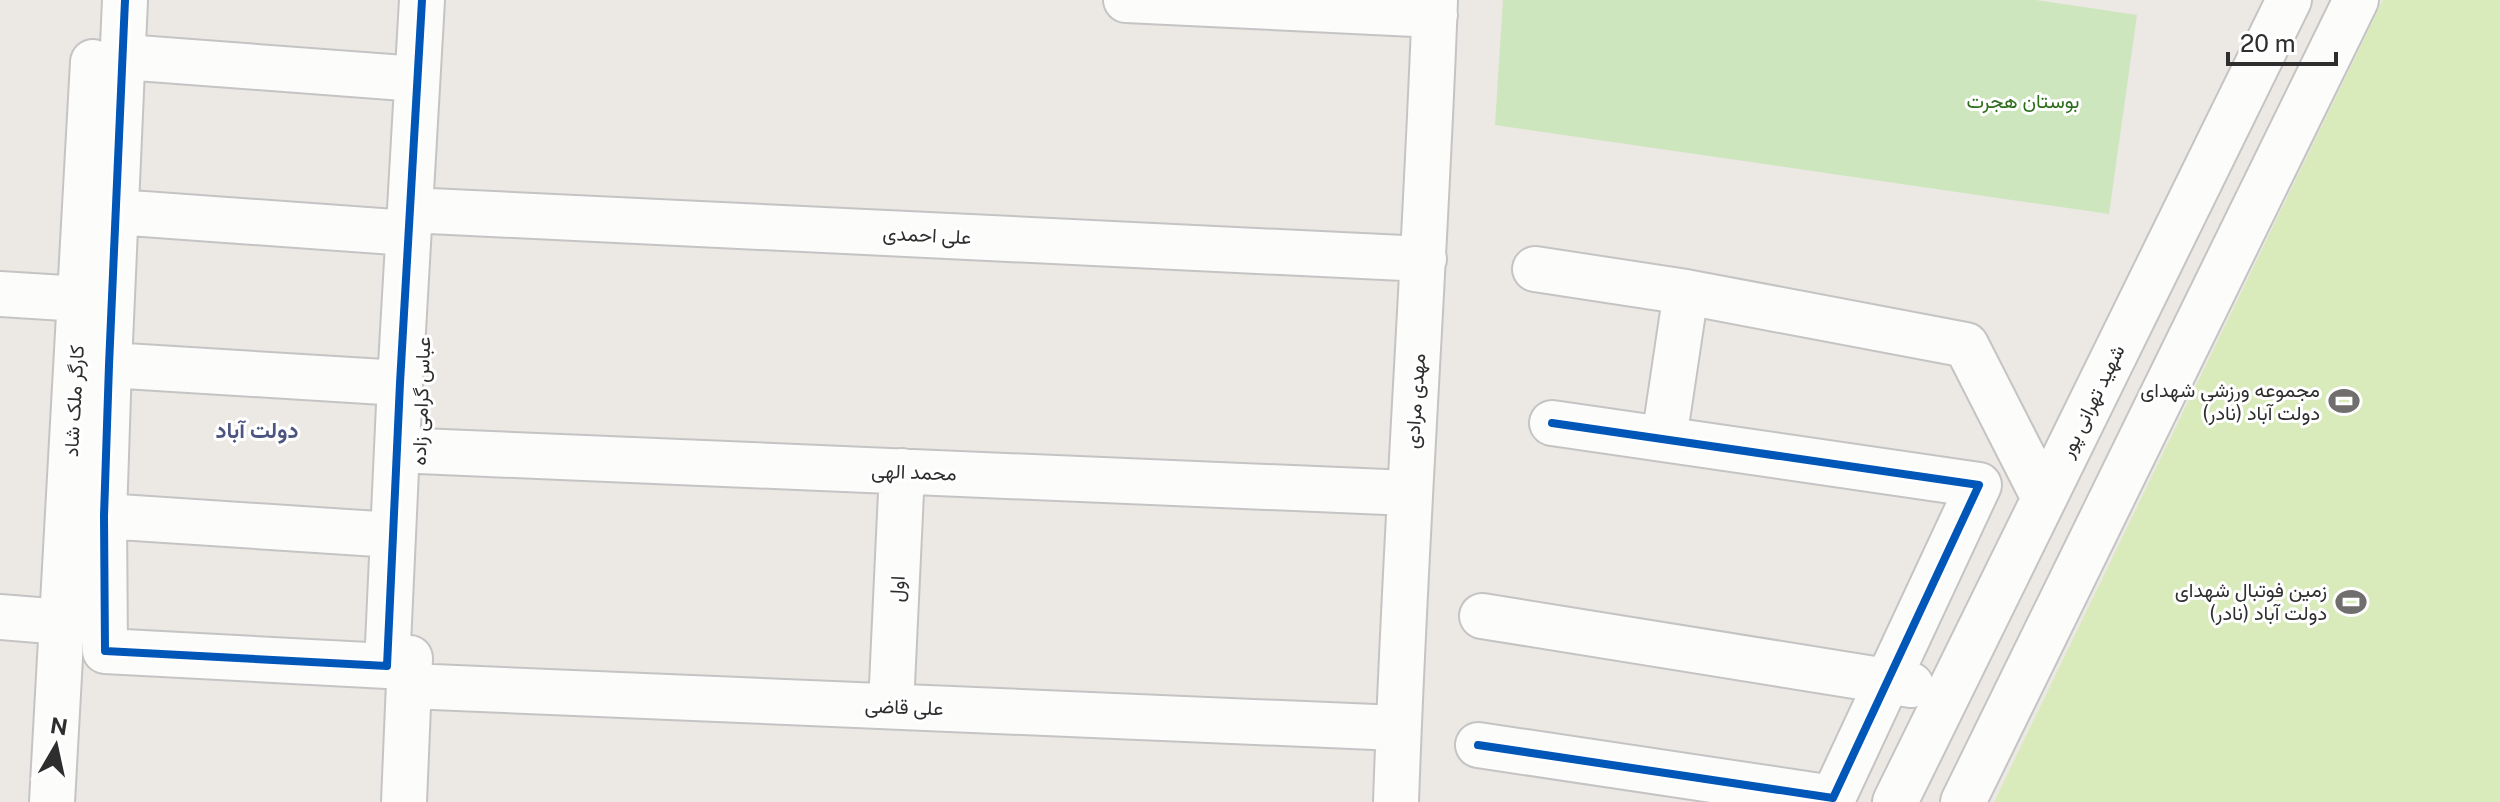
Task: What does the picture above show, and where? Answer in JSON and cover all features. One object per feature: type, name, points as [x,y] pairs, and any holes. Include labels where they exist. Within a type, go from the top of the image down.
[{"type":"street","name":"کارگر ملک شاد","points":[[52,802],[62,622],[94,330],[97,0]]},
{"type":"street","points":[[125,0],[116,212],[94,330],[104,516],[105,651],[387,666],[400,383],[419,222],[417,79],[422,0]]},
{"type":"street","name":"عباس گرامی زاده","points":[[404,802],[419,451],[419,222],[439,0]]},
{"type":"street","points":[[1126,0],[1435,8]]},
{"type":"street","name":"شهید تهرانی پور","points":[[1895,802],[2289,0]]},
{"type":"street","points":[[1963,802],[2356,0]]},
{"type":"street","name":"مهدی مرادی","points":[[1396,802],[1435,8]]},
{"type":"street","points":[[124,57],[417,79]]},
{"type":"street","name":"علی احمدی","points":[[116,212],[1424,259]]},
{"type":"street","points":[[1535,269],[1686,292],[1966,345],[2044,498]]},
{"type":"street","points":[[1664,439],[1686,292]]},
{"type":"street","points":[[0,294],[94,330],[400,383]]},
{"type":"street","points":[[1478,745],[1833,798],[1979,485],[1552,423]]},
{"type":"street","name":"محمد الهی","points":[[419,451],[1409,493]]},
{"type":"street","name":"اول","points":[[891,706],[902,471]]},
{"type":"street","points":[[104,516],[393,535]]},
{"type":"street","points":[[1482,616],[1949,691]]},
{"type":"street","points":[[0,617],[62,622]]},
{"type":"street","name":"علی قاضی","points":[[409,686],[1398,728]]},
{"type":"green space","name":"بوستان هجرت","points":[[1503,0],[2036,0],[2137,15],[2109,214],[1495,125]]},
{"type":"green space","name":"مجموعه ورزشی شهدای دولت آباد (نادر)","points":[[2383,0],[2500,0],[2500,802],[1994,802]]},
{"type":"cycle path","points":[[125,0],[104,516],[105,651],[387,666],[422,0]]},
{"type":"cycle path","points":[[1478,745],[1833,798],[1979,485],[1552,423]]},
{"type":"place","name":"مجموعه ورزشی شهدای دولت آباد (نادر)","points":[[2344,401]]},
{"type":"place","name":"زمین فوتبال شهدای دولت آباد (نادر)","points":[[2351,602]]},
{"type":"district","name":"دولت آباد","points":[[257,430]]}]
